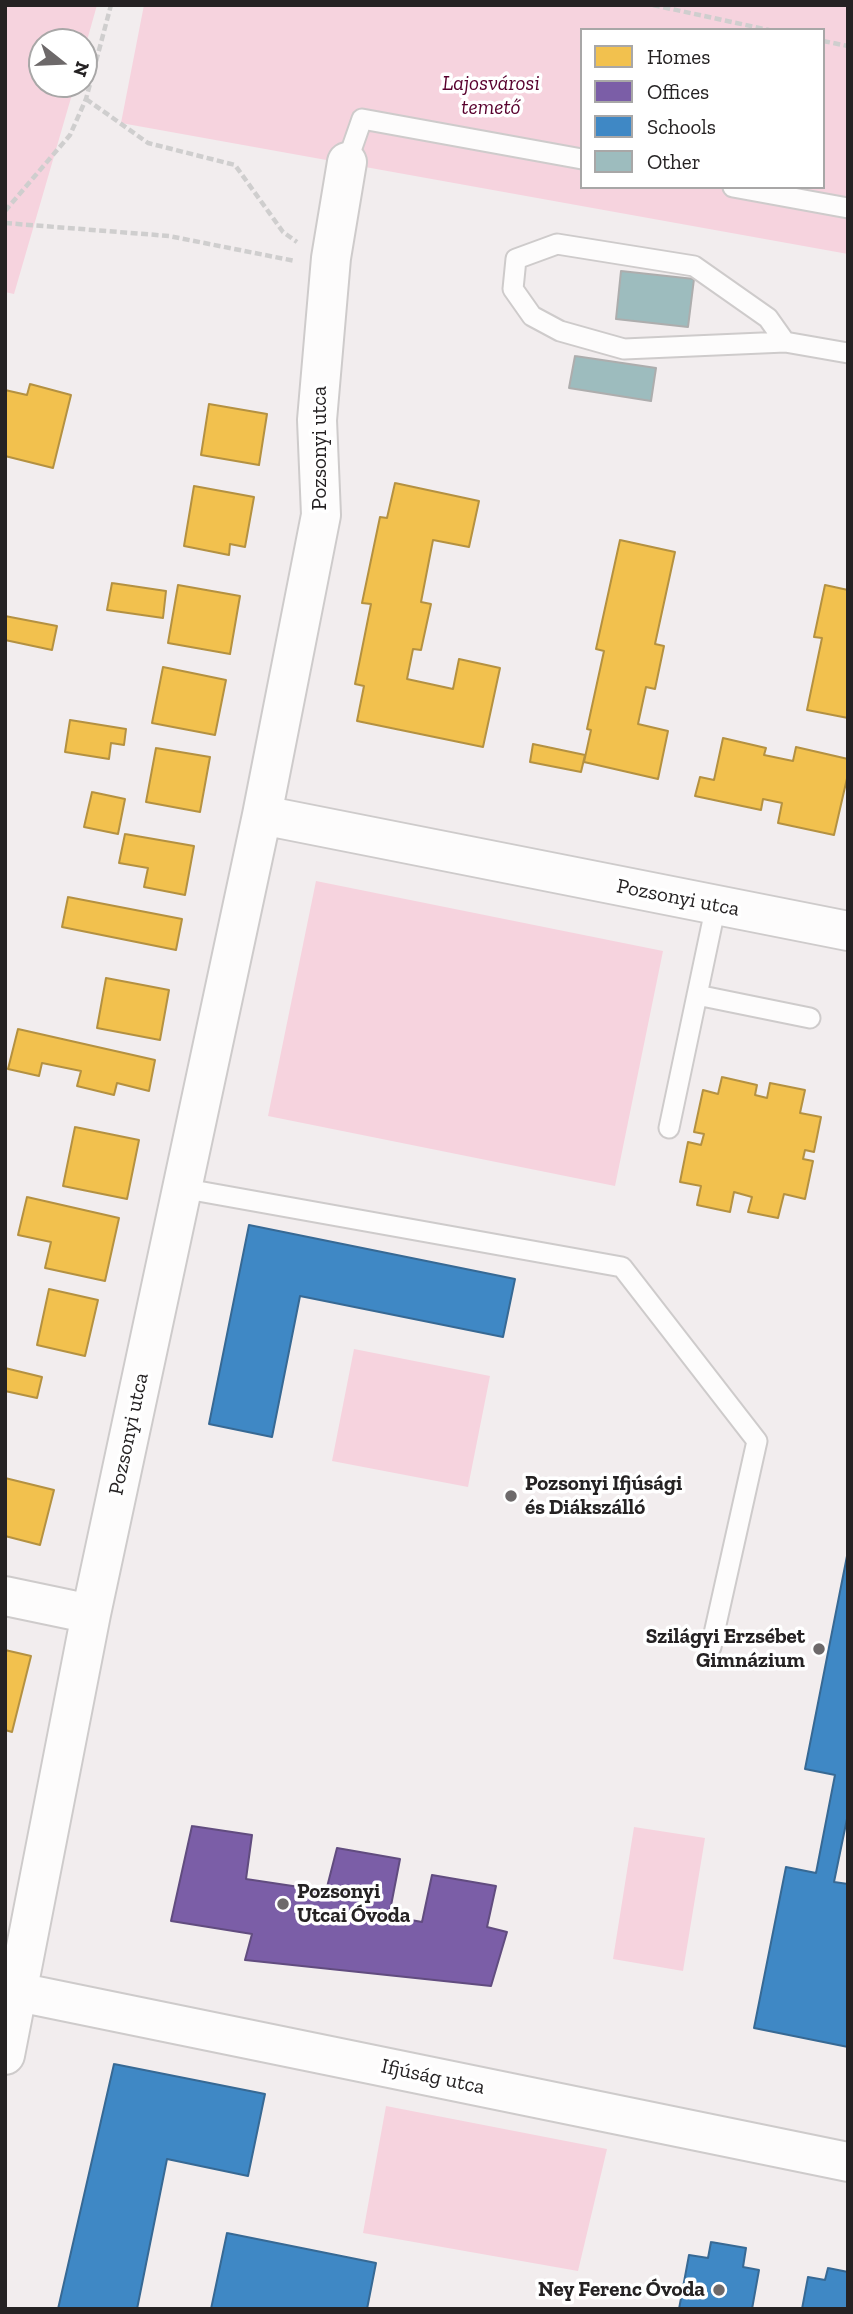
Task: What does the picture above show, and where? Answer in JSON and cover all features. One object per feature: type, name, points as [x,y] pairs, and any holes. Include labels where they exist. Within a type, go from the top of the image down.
[{"type":"street","name":"Pozsonyi utca","points":[[5,2055],[91,1614],[262,815],[321,515],[317,420],[330,268],[347,162]]},
{"type":"street","name":"Pozsonyi utca","points":[[262,815],[848,931]]},
{"type":"street","points":[[5,1595],[91,1614]]},
{"type":"street","name":"Ifjúság utca","points":[[18,1992],[848,2162]]},
{"type":"lane","points":[[347,162],[362,119],[580,159]]},
{"type":"lane","points":[[744,189],[848,208]]},
{"type":"lane","points":[[785,342],[768,318],[694,266],[557,244],[516,259],[513,289],[532,316],[560,331],[624,348],[785,342],[848,353]]},
{"type":"lane","points":[[669,1128],[716,905]]},
{"type":"lane","points":[[696,995],[810,1018]]},
{"type":"lane","points":[[181,1188],[622,1268],[757,1441],[711,1647]]},
{"type":"path","points":[[5,211],[70,135],[86,99],[111,5]]},
{"type":"path","points":[[653,5],[760,28]]},
{"type":"path","points":[[825,41],[848,46]]},
{"type":"path","points":[[86,99],[148,143],[235,165],[283,232],[330,268]]},
{"type":"path","points":[[5,223],[169,236],[330,268]]},
{"type":"green space","points":[[5,5],[97,5],[90,28],[28,28],[28,98],[71,98],[14,294],[5,292]]},
{"type":"green space","name":"Lajosvárosi temető","points":[[144,5],[848,5],[848,254],[121,123]]},
{"type":"green space","points":[[316,881],[663,951],[615,1186],[268,1116]]},
{"type":"green space","points":[[354,1349],[490,1376],[468,1487],[332,1461]]},
{"type":"green space","points":[[634,1827],[705,1838],[683,1971],[613,1959]]},
{"type":"green space","points":[[386,2106],[607,2149],[578,2271],[363,2233]]},
{"type":"building: Homes","points":[[30,384],[71,395],[53,468],[5,456],[5,390],[27,395]]},
{"type":"building: Homes","points":[[209,404],[267,414],[259,465],[201,455]]},
{"type":"building: Homes","points":[[395,483],[479,501],[469,547],[433,540],[421,602],[431,604],[421,650],[413,649],[407,679],[453,689],[459,659],[500,668],[483,747],[357,721],[364,686],[355,684],[371,604],[362,603],[380,517],[387,518]]},
{"type":"building: Homes","points":[[194,486],[254,497],[245,547],[230,544],[229,555],[184,546]]},
{"type":"building: Homes","points":[[620,540],[675,552],[655,644],[664,646],[655,689],[646,687],[638,724],[668,731],[658,779],[584,762],[591,730],[587,729],[604,651],[596,649]]},
{"type":"building: Homes","points":[[112,583],[166,591],[163,618],[107,610]]},
{"type":"building: Homes","points":[[178,585],[240,596],[230,654],[168,643]]},
{"type":"building: Homes","points":[[825,585],[848,590],[848,718],[807,710],[822,638],[814,637]]},
{"type":"building: Homes","points":[[5,616],[57,626],[52,650],[5,640]]},
{"type":"building: Homes","points":[[163,667],[226,680],[215,735],[152,723]]},
{"type":"building: Homes","points":[[70,720],[126,729],[124,745],[111,743],[109,759],[65,752]]},
{"type":"building: Homes","points":[[723,738],[766,748],[764,755],[793,761],[796,747],[848,759],[848,774],[834,835],[778,823],[782,803],[763,799],[761,810],[695,796],[700,777],[714,780]]},
{"type":"building: Homes","points":[[533,744],[585,755],[581,772],[530,762]]},
{"type":"building: Homes","points":[[156,748],[210,757],[200,812],[146,802]]},
{"type":"building: Homes","points":[[92,792],[125,799],[118,834],[84,827]]},
{"type":"building: Homes","points":[[125,834],[194,846],[185,895],[144,887],[148,868],[119,863]]},
{"type":"building: Homes","points":[[68,897],[182,919],[176,950],[62,927]]},
{"type":"building: Homes","points":[[106,978],[169,990],[160,1040],[97,1028]]},
{"type":"building: Homes","points":[[18,1029],[155,1060],[149,1091],[117,1083],[114,1095],[77,1086],[81,1071],[42,1063],[39,1076],[8,1069]]},
{"type":"building: Homes","points":[[722,1077],[757,1085],[755,1095],[767,1098],[770,1083],[805,1090],[800,1113],[821,1117],[814,1152],[805,1150],[803,1159],[813,1161],[805,1199],[784,1194],[778,1218],[748,1212],[752,1197],[734,1192],[730,1212],[697,1205],[701,1186],[680,1182],[688,1142],[701,1145],[704,1134],[694,1132],[703,1090],[718,1094]]},
{"type":"building: Homes","points":[[75,1127],[139,1140],[127,1199],[63,1186]]},
{"type":"building: Homes","points":[[27,1197],[119,1218],[105,1281],[45,1268],[51,1242],[18,1235]]},
{"type":"building: Homes","points":[[49,1289],[98,1300],[85,1356],[37,1345]]},
{"type":"building: Homes","points":[[5,1368],[42,1377],[37,1398],[5,1391]]},
{"type":"building: Homes","points":[[5,1478],[54,1490],[40,1545],[5,1536]]},
{"type":"building: Homes","points":[[5,1650],[31,1656],[12,1732],[5,1730]]},
{"type":"building: Offices","name":"Pozsonyi Utcai Óvoda","points":[[192,1826],[252,1835],[246,1879],[326,1891],[337,1848],[400,1859],[389,1916],[422,1922],[432,1875],[496,1886],[487,1927],[507,1932],[491,1986],[245,1960],[252,1934],[171,1921]]},
{"type":"building: Schools","points":[[249,1225],[515,1279],[503,1337],[300,1296],[272,1437],[209,1424]]},
{"type":"building: Schools","points":[[848,1551],[848,1814],[834,1882],[848,1884],[848,2047],[754,2028],[786,1867],[816,1873],[835,1775],[805,1769]]},
{"type":"building: Schools","points":[[114,2064],[265,2094],[248,2176],[167,2159],[137,2309],[58,2309]]},
{"type":"building: Schools","points":[[227,2233],[376,2263],[367,2309],[211,2309]]},
{"type":"building: Schools","name":"Ney Ferenc Óvoda","points":[[711,2242],[746,2248],[743,2267],[759,2270],[752,2309],[679,2309],[689,2255],[708,2258]]},
{"type":"building: Schools","points":[[828,2268],[848,2272],[848,2309],[802,2309],[808,2277],[825,2280]]},
{"type":"building: Other","points":[[621,271],[694,279],[688,327],[616,319]]},
{"type":"building: Other","points":[[575,356],[656,368],[651,401],[569,388]]},
{"type":"place","name":"Pozsonyi Ifjúsági és Diákszálló","points":[[511,1496]]},
{"type":"place","name":"Szilágyi Erzsébet Gimnázium","points":[[819,1649]]},
{"type":"place","name":"Pozsonyi Utcai Óvoda","points":[[283,1904]]},
{"type":"place","name":"Ney Ferenc Óvoda","points":[[719,2290]]}]
